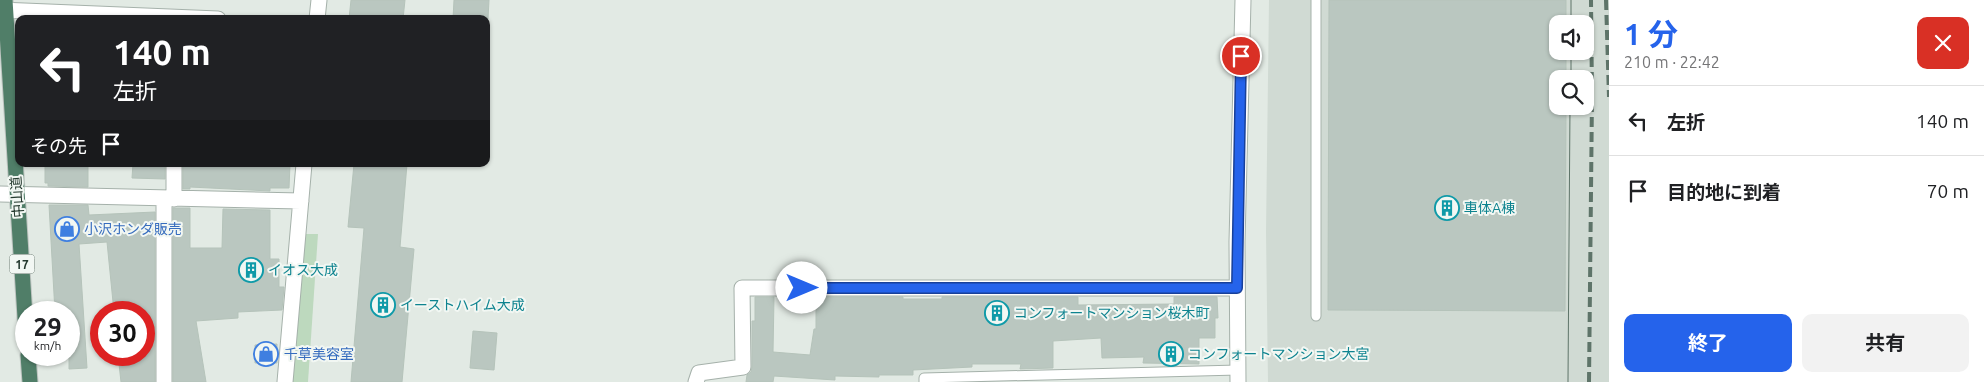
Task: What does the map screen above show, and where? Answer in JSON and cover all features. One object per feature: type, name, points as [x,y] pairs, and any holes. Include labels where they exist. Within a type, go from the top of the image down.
[{"type":"highway","name":"中山道","points":[[4,7],[15,165]]},
{"type":"highway","name":"中山道","points":[[15,167],[24,301]]},
{"type":"highway","points":[[29,366],[30,382]]},
{"type":"street","points":[[317,15],[319,0]]},
{"type":"street","points":[[1238,376],[1237,242],[1242,0]]},
{"type":"street","points":[[4,7],[147,15]]},
{"type":"street","points":[[164,382],[169,199],[174,167]]},
{"type":"street","points":[[285,382],[304,167]]},
{"type":"street","points":[[0,194],[301,202]]},
{"type":"street","points":[[696,382],[699,372],[743,367],[742,288],[1237,288]]},
{"type":"lane","points":[[1316,0],[1316,316]]},
{"type":"lane","points":[[924,382],[924,378],[1238,376]]},
{"type":"shaded area","points":[[1269,0],[1609,0],[1609,382],[1268,382],[1266,232]]},
{"type":"green space","points":[[301,234],[318,234],[308,382],[289,382]]},
{"type":"building","points":[[351,0],[405,0],[403,15],[349,15]]},
{"type":"building","points":[[454,0],[489,0],[488,15],[453,15]]},
{"type":"building","name":"車体A棟","points":[[1329,0],[1566,0],[1566,15],[1549,15],[1549,60],[1566,60],[1566,70],[1549,70],[1549,115],[1566,115],[1565,311],[1328,310]]},
{"type":"building","points":[[45,167],[88,167],[88,187],[48,186],[48,183],[45,183]]},
{"type":"building","points":[[133,167],[165,167],[165,179],[132,178]]},
{"type":"building","points":[[183,167],[290,167],[289,188],[270,188],[270,191],[190,187],[190,189],[183,189]]},
{"type":"building","points":[[354,167],[407,167],[400,247],[414,249],[402,382],[351,382],[364,228],[348,227]]},
{"type":"building","points":[[49,205],[88,205],[89,215],[155,212],[155,301],[113,301],[107,242],[79,244],[87,368],[69,369],[69,366],[80,366],[80,301],[54,301]]},
{"type":"building","points":[[173,208],[190,208],[190,248],[222,248],[223,209],[270,210],[270,259],[279,259],[279,287],[284,287],[282,310],[238,312],[238,318],[196,321],[206,382],[173,382]]},
{"type":"building","points":[[755,297],[774,297],[773,352],[810,355],[814,329],[816,329],[816,297],[942,299],[942,297],[1078,297],[1078,305],[1174,304],[1174,297],[1217,297],[1218,318],[1215,318],[1215,338],[1199,338],[1199,364],[1143,363],[1144,357],[1102,358],[1101,338],[1053,341],[1053,368],[1020,369],[1021,364],[972,364],[972,367],[913,370],[913,375],[879,375],[879,377],[835,376],[835,380],[774,376],[773,382],[746,382],[747,375],[751,372],[752,367],[752,321],[755,321]]},
{"type":"building","points":[[473,331],[497,333],[494,370],[470,368]]},
{"type":"building","points":[[277,344],[277,363],[255,363],[255,345]]},
{"type":"building","points":[[119,366],[155,366],[155,382],[121,382]]},
{"type":"tram line","points":[[1571,0],[1571,15]]},
{"type":"tram line","points":[[1571,60],[1571,70]]},
{"type":"tram line","points":[[1568,382],[1570,115]]},
{"type":"railway","points":[[1589,382],[1592,96],[1591,0]]},
{"type":"railway","points":[[1606,0],[1609,97]]},
{"type":"place","name":"車体A棟","points":[[1447,208]]},
{"type":"place","name":"小沢ホンダ販売","points":[[67,229]]},
{"type":"place","name":"イオス大成","points":[[251,270]]},
{"type":"place","name":"イーストハイム大成","points":[[383,305]]},
{"type":"place","name":"コンフォートマンション桜木町","points":[[997,313]]},
{"type":"place","name":"千草美容室","points":[[266,354]]},
{"type":"place","name":"コンフォートマンション大宮","points":[[1171,354]]},
{"type":"route","points":[[802,288],[1237,288],[1241,56]]}]
